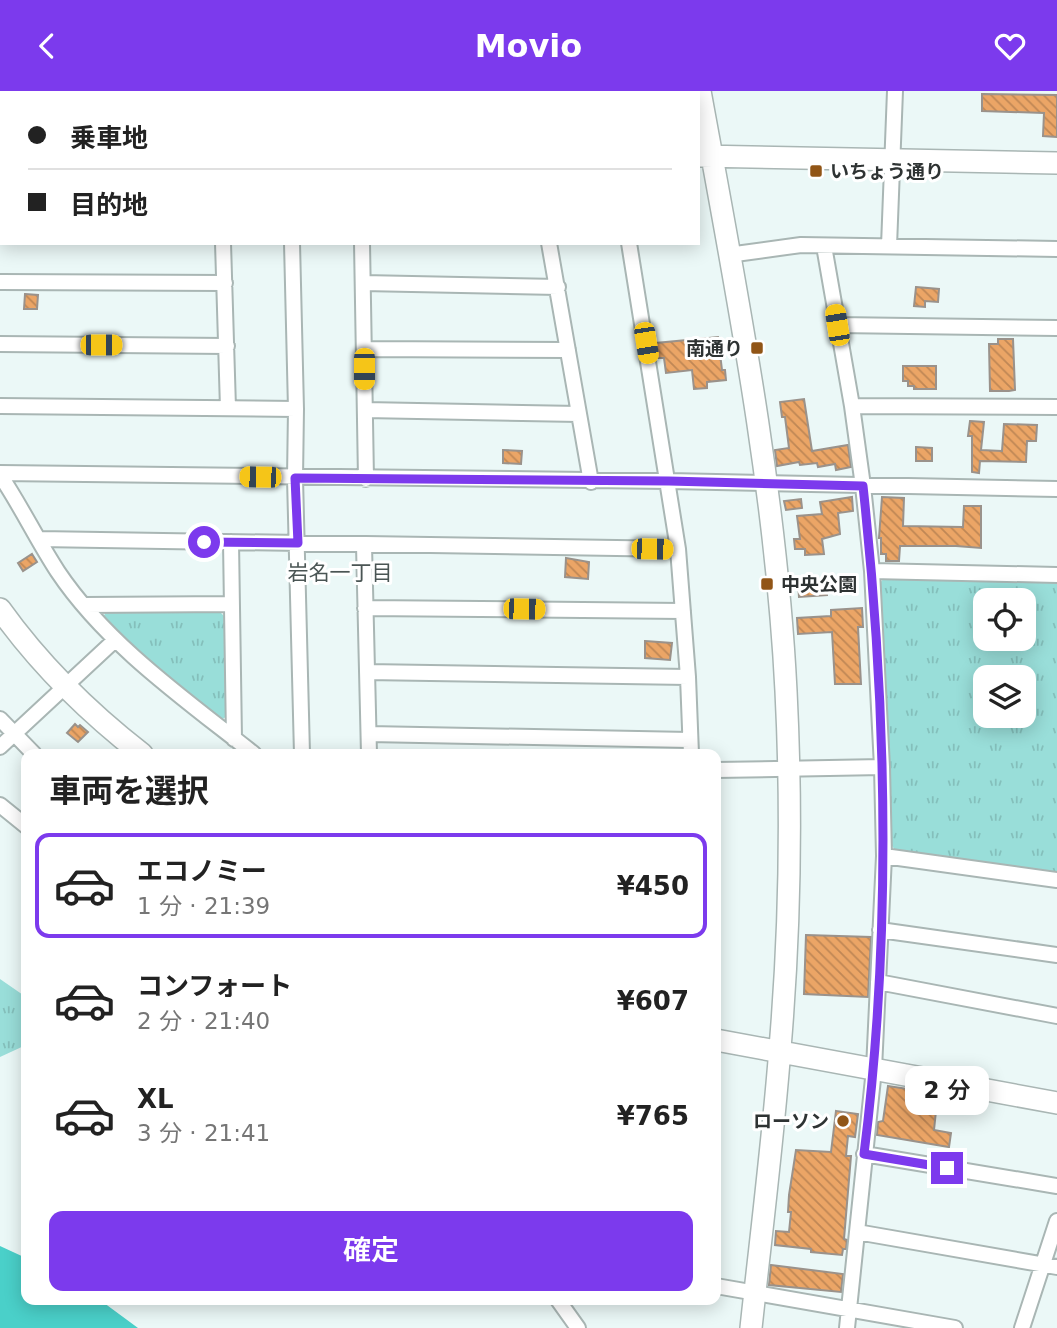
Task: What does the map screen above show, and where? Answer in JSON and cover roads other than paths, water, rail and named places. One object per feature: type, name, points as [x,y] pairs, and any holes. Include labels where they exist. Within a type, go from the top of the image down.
[{"type":"street","points":[[700,91],[705,156],[728,255],[766,484],[786,690],[787,908],[780,1052],[751,1328]]},
{"type":"street","points":[[889,246],[895,91]]},
{"type":"street","points":[[705,156],[1057,163]]},
{"type":"street","points":[[223,245],[228,408]]},
{"type":"street","points":[[292,245],[302,749]]},
{"type":"street","points":[[362,245],[366,478]]},
{"type":"street","points":[[548,245],[558,287],[590,482]]},
{"type":"street","points":[[369,734],[691,747],[678,549],[629,245]]},
{"type":"street","points":[[728,255],[801,245],[1057,249]]},
{"type":"street","points":[[824,246],[852,405],[863,486],[872,571],[883,767],[884,856],[874,1069],[847,1328]]},
{"type":"street","points":[[0,282],[225,283]]},
{"type":"street","points":[[363,283],[558,287]]},
{"type":"street","points":[[837,325],[1057,328]]},
{"type":"street","points":[[0,344],[227,346]]},
{"type":"street","points":[[364,349],[568,350]]},
{"type":"street","points":[[852,405],[1057,407]]},
{"type":"street","points":[[0,406],[296,409]]},
{"type":"street","points":[[365,410],[579,414]]},
{"type":"street","points":[[0,474],[669,481],[1057,489]]},
{"type":"street","points":[[0,474],[58,573],[115,640],[172,691],[247,749]]},
{"type":"street","points":[[39,539],[678,549]]},
{"type":"street","points":[[231,542],[234,739]]},
{"type":"street","points":[[364,545],[369,749]]},
{"type":"street","points":[[872,571],[1057,575]]},
{"type":"street","points":[[85,605],[232,604]]},
{"type":"street","points":[[365,608],[683,611]]},
{"type":"street","points":[[0,609],[65,687],[136,749]]},
{"type":"street","points":[[0,747],[115,640]]},
{"type":"street","points":[[367,672],[688,677]]},
{"type":"street","points":[[0,719],[29,749]]},
{"type":"street","points":[[721,770],[883,767]]},
{"type":"street","points":[[0,805],[21,822]]},
{"type":"street","points":[[884,856],[1057,880]]},
{"type":"street","points":[[880,930],[1057,955]]},
{"type":"street","points":[[878,982],[1057,1016]]},
{"type":"street","points":[[721,1041],[1057,1103]]},
{"type":"street","points":[[864,1154],[1057,1186]]},
{"type":"street","points":[[1022,1328],[1057,1221]]},
{"type":"street","points":[[858,1232],[1057,1267]]},
{"type":"street","points":[[721,1287],[956,1328]]},
{"type":"street","points":[[562,1305],[578,1328]]},
{"type":"place","name":"いちょう通り","points":[[816,171]]},
{"type":"place","name":"南通り","points":[[757,348]]},
{"type":"place","name":"中央公園","points":[[767,584]]},
{"type":"place","name":"ローソン","points":[[843,1121]]},
{"type":"district","name":"岩名一丁目","points":[[340,573]]}]
